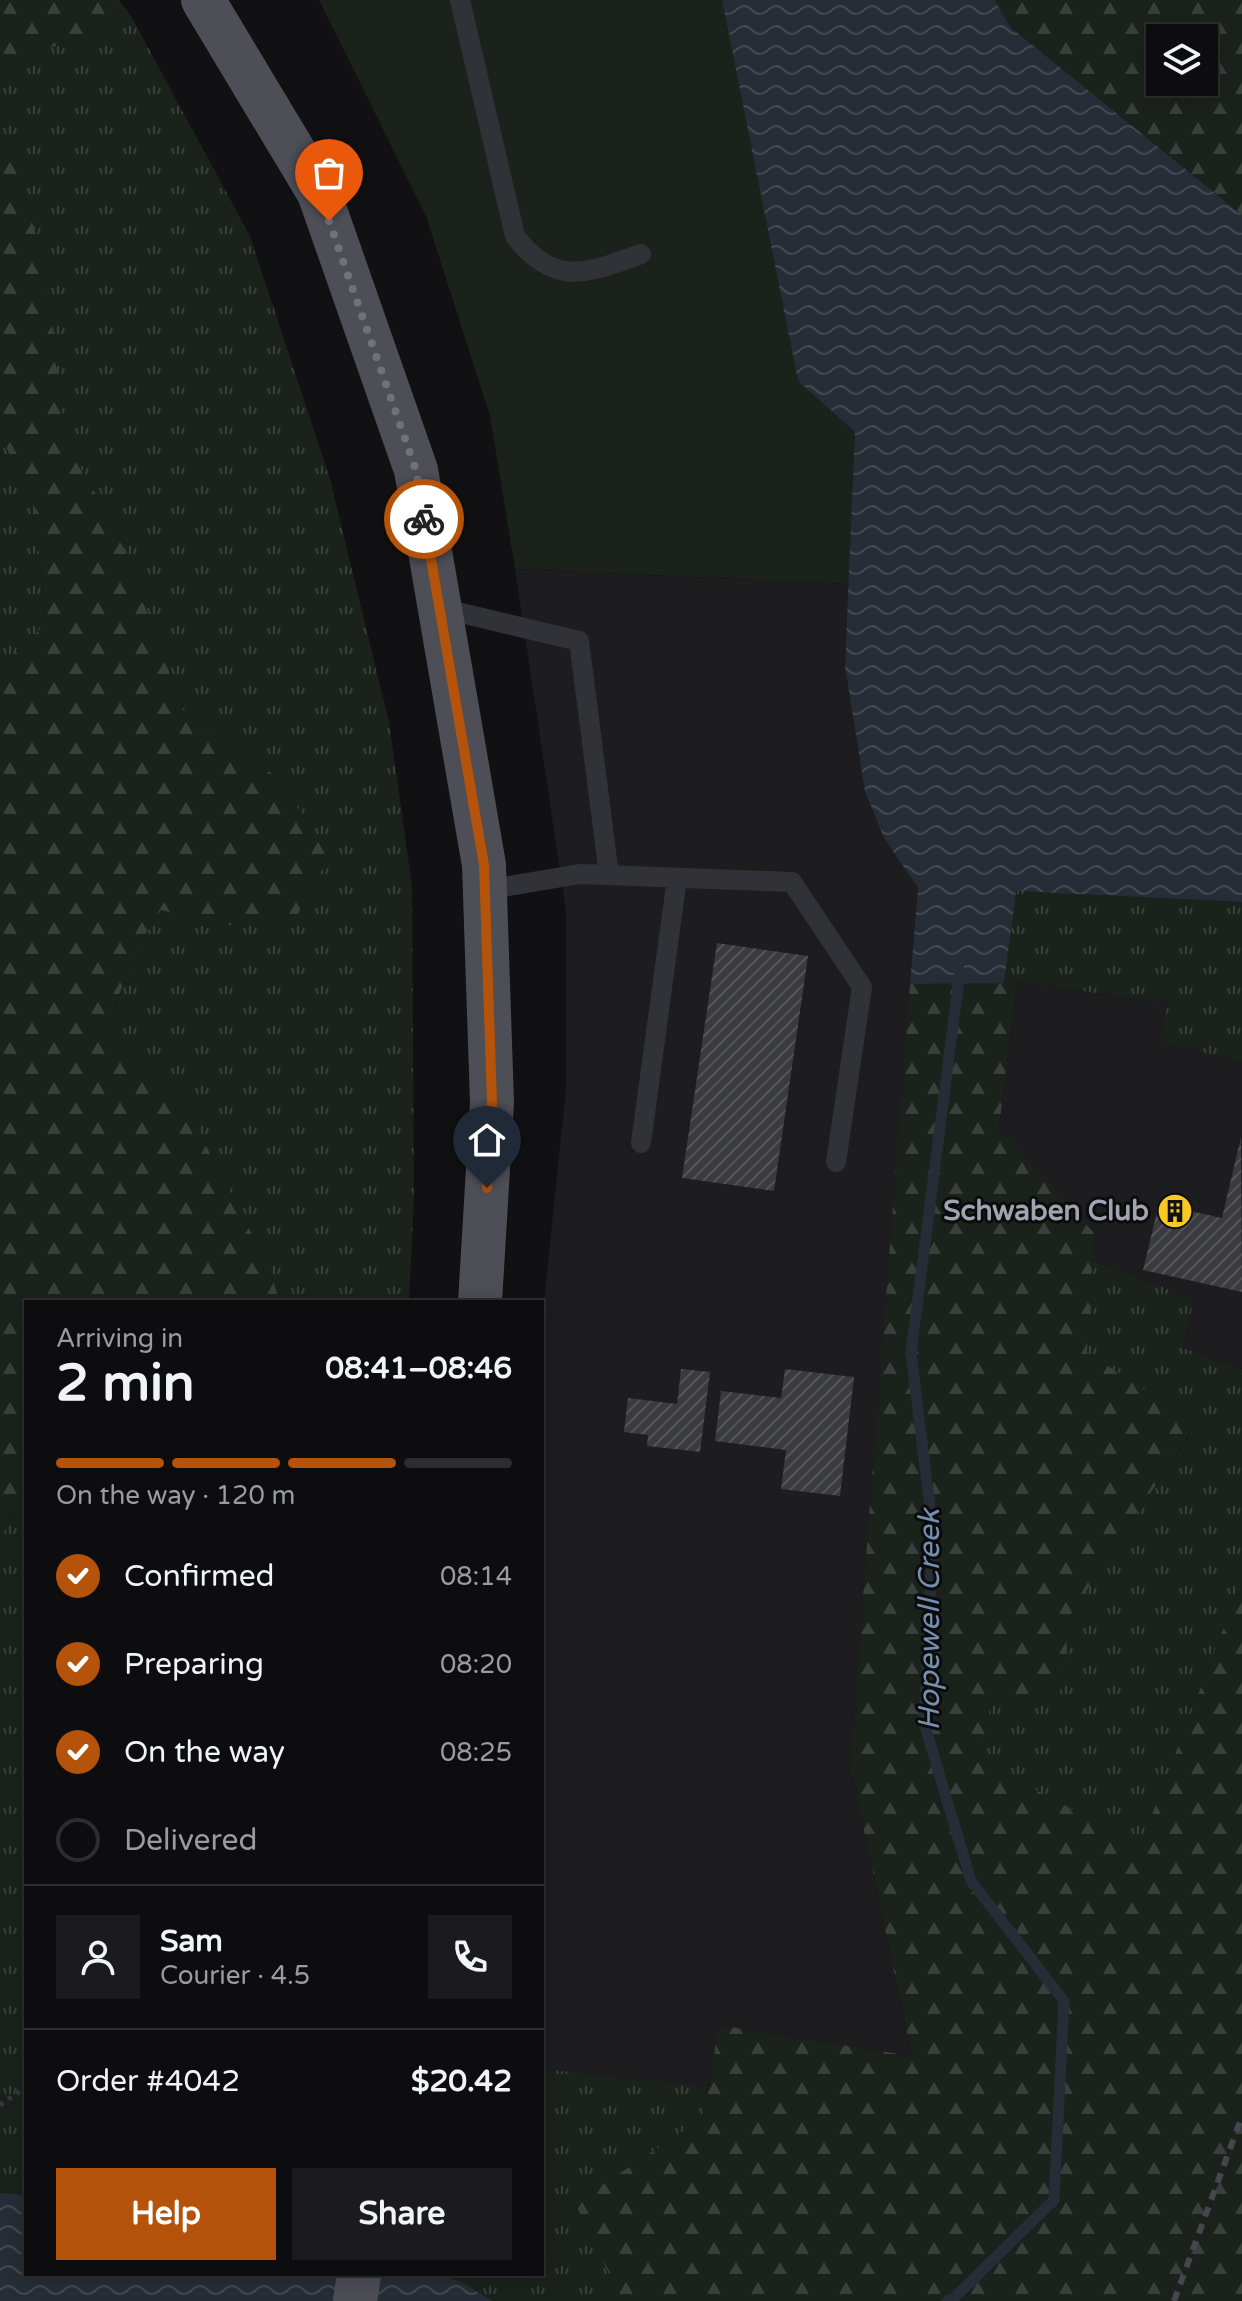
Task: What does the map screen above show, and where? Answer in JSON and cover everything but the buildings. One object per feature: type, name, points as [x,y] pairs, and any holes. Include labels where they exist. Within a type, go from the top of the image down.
[{"type":"main road","points":[[203,0],[319,193],[416,470],[484,865],[492,1102],[480,1300]]},
{"type":"main road","points":[[355,2301],[359,2276]]},
{"type":"lane","points":[[460,0],[515,236],[530,255],[558,270],[590,272],[641,254]]},
{"type":"lane","points":[[440,608],[579,641],[609,875]]},
{"type":"lane","points":[[485,890],[580,874],[792,882],[862,987],[836,1162]]},
{"type":"lane","points":[[641,1143],[677,878]]},
{"type":"path","points":[[0,2105],[24,2088]]},
{"type":"shaded area","points":[[515,569],[849,584],[845,666],[884,838],[918,888],[850,1765],[912,2056],[720,2025],[708,2086],[544,2069],[544,1301],[566,1089],[566,911]]},
{"type":"shaded area","points":[[1017,982],[1169,1003],[1161,1042],[1242,1062],[1242,1369],[1183,1348],[1194,1299],[1092,1260],[1093,1233],[999,1128]]},
{"type":"green space","points":[[0,0],[119,0],[131,16],[0,68]]},
{"type":"green space","points":[[319,0],[722,0],[798,381],[855,432],[849,584],[515,569],[490,416],[426,216]]},
{"type":"green space","points":[[995,0],[1242,0],[1242,215],[1010,27]]},
{"type":"green space","points":[[131,16],[250,236],[330,479],[389,722],[412,886],[414,1197],[409,1300],[279,1300],[268,1265],[178,1092],[105,1034],[138,945],[161,910],[220,926],[274,775],[184,713],[118,533],[65,441],[45,266],[13,155],[0,135],[0,68]]},
{"type":"green space","points":[[0,135],[13,155],[45,266],[65,441],[118,533],[184,712],[274,775],[331,854],[295,919],[220,926],[161,910],[138,945],[105,1033],[178,1092],[268,1265],[279,1300],[24,1300],[24,1497],[0,1537],[0,666],[46,624],[34,502],[0,436]]},
{"type":"green space","points":[[0,436],[34,502],[46,624],[0,666]]},
{"type":"green space","points":[[1015,891],[1242,902],[1242,1062],[1160,1042],[1168,1003],[1017,982],[1004,983]]},
{"type":"green space","points":[[1017,982],[999,1128],[1094,1233],[1087,1352],[1196,1424],[1071,1614],[1059,1699],[992,1696],[980,1760],[1140,1846],[1242,1580],[1242,2301],[622,2301],[575,2203],[703,2118],[719,2025],[912,2056],[850,1765],[910,984]]},
{"type":"green space","points":[[1092,1260],[1194,1299],[1183,1348],[1242,1369],[1242,1580],[1140,1847],[980,1760],[992,1695],[1059,1698],[1071,1614],[1196,1425],[1087,1352]]},
{"type":"green space","points":[[24,1497],[24,2227],[0,2233],[0,1537]]},
{"type":"green space","points":[[544,2069],[708,2086],[703,2118],[575,2203],[622,2301],[493,2301],[459,2281],[443,2276],[544,2276]]},
{"type":"water","points":[[722,0],[995,0],[1010,27],[1242,215],[1242,902],[1016,891],[1004,983],[910,984],[918,888],[884,838],[865,791],[845,666],[855,432],[798,381]]},
{"type":"water","points":[[0,2193],[24,2195],[24,2276],[443,2276],[459,2281],[493,2301],[0,2301]]},
{"type":"waterway","name":"Hopewell Creek","points":[[947,2301],[953,2299],[1054,2200],[1064,2001],[971,1881],[924,1723],[933,1532],[911,1353],[960,971]]},
{"type":"railway","points":[[1174,2301],[1242,2116]]},
{"type":"way so far","points":[[329,221],[416,470],[424,519]]},
{"type":"place","name":"Schwaben Club","points":[[1175,1211]]},
{"type":"route","points":[[424,519],[484,865],[492,1102],[487,1188]]}]
